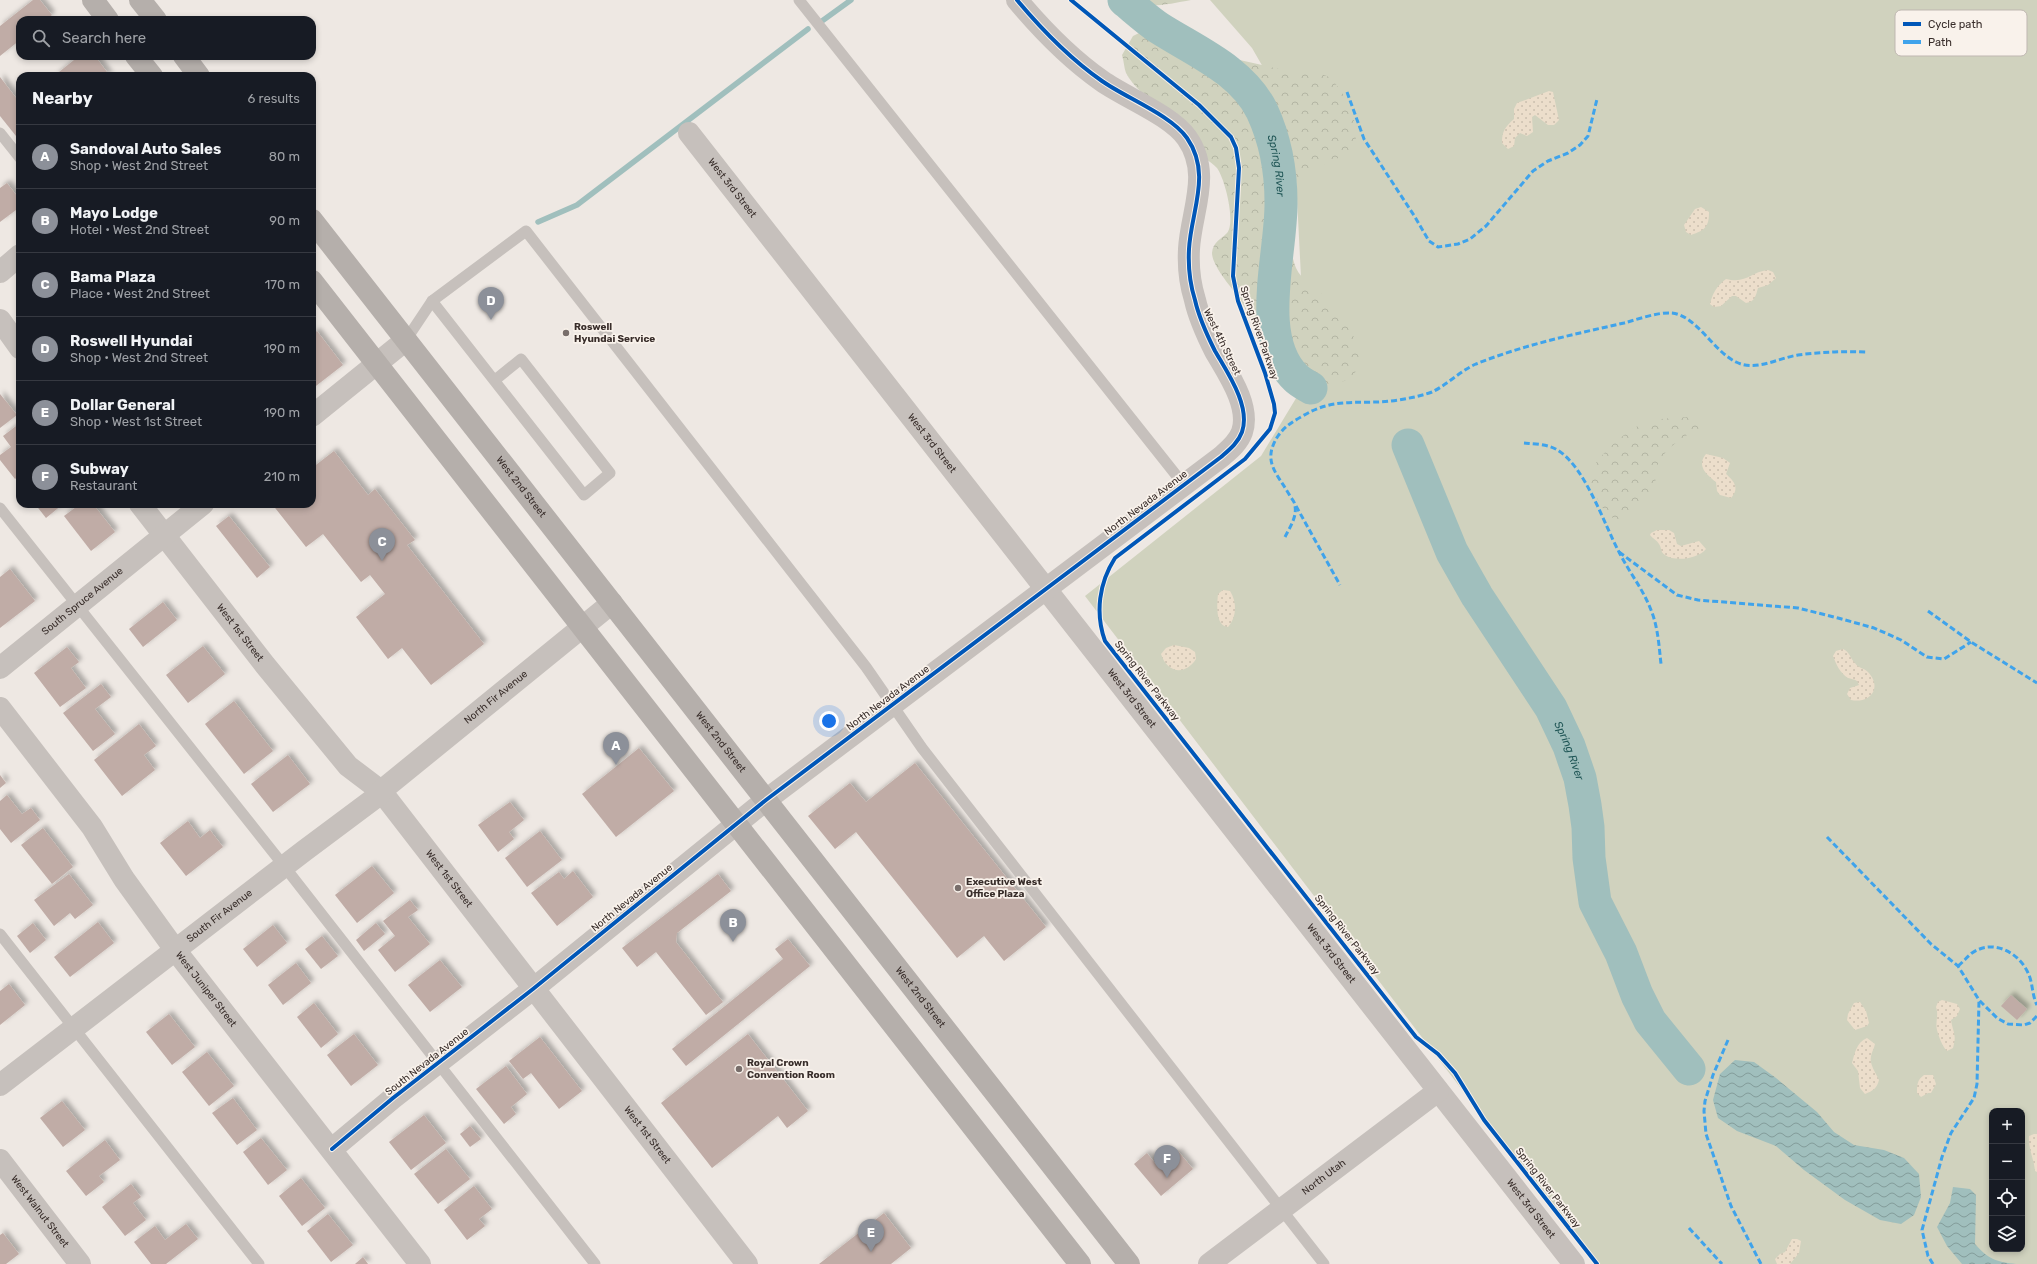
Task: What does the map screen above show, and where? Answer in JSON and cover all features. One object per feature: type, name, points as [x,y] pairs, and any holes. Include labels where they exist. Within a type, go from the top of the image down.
[{"type":"main road","points":[[93,0],[105,16]]},
{"type":"main road","points":[[140,0],[153,16]]},
{"type":"main road","points":[[139,60],[149,72]]},
{"type":"main road","points":[[187,60],[197,72]]},
{"type":"main road","name":"West 2nd Street","points":[[316,225],[1129,1264]]},
{"type":"main road","points":[[316,286],[581,628],[1080,1264]]},
{"type":"street","name":"West 4th Street","points":[[1017,0],[1048,36],[1072,60],[1103,82],[1172,123],[1187,137],[1197,156],[1200,190],[1189,249],[1189,270],[1192,289],[1197,311],[1240,399],[1244,418]]},
{"type":"street","name":"West 3rd Street","points":[[689,133],[1045,590],[1574,1264]]},
{"type":"street","points":[[0,272],[16,258]]},
{"type":"street","points":[[0,320],[16,342]]},
{"type":"street","points":[[316,413],[406,340]]},
{"type":"street","name":"North Nevada Avenue","points":[[533,989],[735,824],[1184,485],[1232,447],[1242,431],[1244,418]]},
{"type":"street","name":"West 1st Street","points":[[143,508],[265,665],[348,766],[381,791],[747,1264]]},
{"type":"street","name":"South Spruce Avenue","points":[[0,668],[198,508]]},
{"type":"street","name":"North Fir Avenue","points":[[381,791],[612,603]]},
{"type":"street","name":"West Juniper Street","points":[[0,708],[92,827],[124,879],[176,951],[332,1149],[420,1264]]},
{"type":"street","name":"South Fir Avenue","points":[[0,1085],[176,951],[284,866],[379,795],[381,791]]},
{"type":"street","name":"South Nevada Avenue","points":[[332,1149],[438,1063],[533,989]]},
{"type":"street","name":"North Utah","points":[[1209,1264],[1438,1091]]},
{"type":"street","name":"West Walnut Street","points":[[0,1160],[80,1264]]},
{"type":"lane","points":[[798,0],[1184,485]]},
{"type":"lane","points":[[0,133],[16,153]]},
{"type":"lane","points":[[406,340],[432,301],[526,231],[866,667],[922,748],[1324,1264]]},
{"type":"lane","points":[[432,301],[584,495],[610,473],[521,359],[495,380]]},
{"type":"lane","points":[[0,508],[284,866],[595,1264]]},
{"type":"lane","points":[[0,934],[259,1264]]},
{"type":"green space","points":[[1125,0],[1191,0],[1158,5],[1141,5]]},
{"type":"green space","points":[[1210,0],[2037,0],[2037,1264],[1595,1264],[1085,596],[1261,456],[1298,395],[1301,277],[1293,119],[1252,48]]},
{"type":"green space","points":[[1145,30],[1164,38],[1181,49],[1213,54],[1288,71],[1318,72],[1331,78],[1342,92],[1355,123],[1356,143],[1349,151],[1340,157],[1309,171],[1300,177],[1293,186],[1288,197],[1287,213],[1290,244],[1298,272],[1309,284],[1325,297],[1339,313],[1357,345],[1359,356],[1358,366],[1353,375],[1348,379],[1332,384],[1320,382],[1308,374],[1297,357],[1286,346],[1260,335],[1240,300],[1218,269],[1212,253],[1217,242],[1227,233],[1230,220],[1230,210],[1226,190],[1220,174],[1214,165],[1192,151],[1185,144],[1159,110],[1133,83],[1125,71],[1122,55],[1133,36]]},
{"type":"green space","points":[[1693,417],[1701,420],[1702,427],[1682,438],[1664,454],[1657,467],[1655,489],[1651,497],[1637,509],[1617,520],[1610,516],[1600,504],[1590,480],[1592,469],[1602,455],[1624,435],[1649,421]]},
{"type":"sand","points":[[1549,91],[1553,92],[1559,120],[1554,125],[1548,125],[1535,115],[1532,117],[1533,132],[1527,136],[1520,133],[1515,138],[1514,146],[1508,149],[1502,143],[1503,132],[1514,119],[1514,109],[1517,103]]},
{"type":"sand","points":[[1701,207],[1709,212],[1707,225],[1700,231],[1691,235],[1686,232],[1684,225],[1695,209]]},
{"type":"sand","points":[[1768,270],[1773,272],[1776,278],[1768,285],[1758,288],[1755,298],[1751,301],[1746,303],[1736,296],[1732,296],[1721,306],[1714,307],[1710,304],[1712,296],[1720,284],[1726,279],[1744,279]]},
{"type":"sand","points":[[1706,454],[1723,458],[1730,463],[1726,474],[1735,485],[1735,491],[1731,498],[1720,495],[1717,491],[1716,482],[1704,470],[1702,462]]},
{"type":"sand","points":[[1657,530],[1669,530],[1674,533],[1677,544],[1681,546],[1699,541],[1706,549],[1698,555],[1692,557],[1680,559],[1669,557],[1663,554],[1660,545],[1650,535]]},
{"type":"sand","points":[[1223,590],[1230,591],[1235,605],[1233,619],[1228,627],[1221,623],[1218,614],[1218,594]]},
{"type":"sand","points":[[1174,645],[1189,648],[1195,652],[1196,659],[1187,668],[1177,670],[1167,665],[1164,660],[1161,654],[1166,648]]},
{"type":"sand","points":[[1843,649],[1849,653],[1856,665],[1868,672],[1872,678],[1874,689],[1872,694],[1864,700],[1851,700],[1847,694],[1850,688],[1859,685],[1857,681],[1848,678],[1843,674],[1835,662],[1833,656],[1836,651]]},
{"type":"sand","points":[[1942,1000],[1957,1004],[1960,1009],[1957,1016],[1951,1020],[1955,1040],[1953,1048],[1947,1051],[1941,1041],[1937,1027],[1936,1007],[1938,1002]]},
{"type":"sand","points":[[1860,1002],[1866,1011],[1869,1023],[1867,1026],[1855,1030],[1847,1020],[1848,1014],[1854,1003]]},
{"type":"sand","points":[[1867,1038],[1875,1044],[1871,1056],[1871,1062],[1879,1080],[1874,1089],[1865,1094],[1860,1088],[1858,1071],[1852,1063],[1858,1045]]},
{"type":"sand","points":[[1924,1075],[1933,1075],[1936,1084],[1931,1093],[1921,1097],[1917,1093],[1917,1085]]},
{"type":"sand","points":[[2037,1134],[2037,1172],[2035,1171],[2029,1140],[2029,1136]]},
{"type":"sand","points":[[1792,1239],[1801,1241],[1799,1253],[1790,1264],[1777,1264],[1775,1259],[1780,1254],[1785,1252]]},
{"type":"water","points":[[1735,1060],[1754,1062],[1817,1112],[1834,1132],[1854,1145],[1884,1150],[1904,1158],[1919,1174],[1921,1197],[1914,1215],[1901,1224],[1880,1220],[1845,1200],[1804,1170],[1776,1146],[1737,1131],[1718,1118],[1713,1100],[1720,1074]]},
{"type":"water","points":[[1953,1187],[1970,1189],[1976,1195],[1975,1244],[1993,1259],[2016,1264],[1962,1264],[1947,1246],[1937,1227],[1950,1203]]},
{"type":"building","points":[[33,0],[40,0],[52,15],[16,16],[16,43],[0,56],[0,26]]},
{"type":"building","points":[[74,60],[98,60],[107,72],[59,72]]},
{"type":"building","points":[[0,77],[16,98],[16,136],[0,116]]},
{"type":"building","points":[[7,183],[16,195],[16,210],[0,222],[0,188]]},
{"type":"building","points":[[317,331],[343,365],[316,386]]},
{"type":"building","points":[[0,394],[16,416],[0,428]]},
{"type":"building","points":[[16,426],[15,479],[0,460],[0,455],[11,447],[3,436]]},
{"type":"building","points":[[334,451],[368,495],[375,489],[415,540],[407,545],[484,644],[431,685],[402,648],[388,659],[356,617],[385,594],[370,575],[361,582],[323,534],[306,547],[275,508],[316,508],[316,465]]},
{"type":"building","points":[[38,508],[58,508],[46,518]]},
{"type":"building","points":[[75,508],[96,508],[115,532],[91,551],[64,516]]},
{"type":"building","points":[[229,516],[270,567],[257,578],[216,526]]},
{"type":"building","points":[[10,569],[35,601],[0,628],[0,577]]},
{"type":"building","points":[[163,602],[177,620],[143,647],[129,629]]},
{"type":"building","points":[[203,646],[225,674],[188,703],[166,675]]},
{"type":"building","points":[[67,647],[79,662],[71,668],[86,688],[60,707],[34,673]]},
{"type":"building","points":[[101,684],[111,697],[95,709],[115,734],[93,751],[63,713]]},
{"type":"building","points":[[234,701],[273,751],[244,774],[205,724]]},
{"type":"building","points":[[139,724],[156,746],[144,755],[155,770],[122,796],[94,760]]},
{"type":"building","points":[[639,748],[674,791],[616,837],[582,794]]},
{"type":"building","points":[[288,755],[310,784],[273,812],[251,784]]},
{"type":"building","name":"Executive West Office Plaza","points":[[915,763],[1046,927],[1004,961],[984,936],[957,958],[856,832],[835,849],[808,816],[850,783],[866,802]]},
{"type":"building","points":[[0,775],[6,783],[0,788]]},
{"type":"building","points":[[7,795],[22,814],[31,808],[40,820],[11,843],[0,829],[0,801]]},
{"type":"building","points":[[510,802],[524,820],[509,832],[514,839],[498,852],[478,825]]},
{"type":"building","points":[[188,821],[200,838],[210,830],[223,847],[186,876],[160,843]]},
{"type":"building","points":[[43,828],[73,867],[52,884],[21,845]]},
{"type":"building","points":[[540,831],[562,860],[527,887],[505,858]]},
{"type":"building","points":[[372,866],[394,893],[357,923],[335,895]]},
{"type":"building","points":[[573,871],[593,897],[557,926],[531,893],[559,872],[564,879]]},
{"type":"building","points":[[69,874],[93,905],[75,919],[70,913],[54,926],[34,900]]},
{"type":"building","points":[[718,874],[731,891],[677,933],[676,942],[723,1002],[706,1015],[656,952],[637,967],[622,948]]},
{"type":"building","points":[[410,900],[418,910],[408,917],[430,944],[395,972],[378,950],[395,936],[383,921]]},
{"type":"building","points":[[98,922],[114,943],[70,977],[54,957]]},
{"type":"building","points":[[33,923],[46,940],[30,953],[17,936]]},
{"type":"building","points":[[376,923],[385,934],[364,951],[356,940]]},
{"type":"building","points":[[273,925],[287,943],[257,967],[243,949]]},
{"type":"building","points":[[322,936],[338,956],[321,969],[305,949]]},
{"type":"building","points":[[788,939],[810,966],[686,1066],[672,1049],[783,959],[775,949]]},
{"type":"building","points":[[440,960],[462,987],[430,1012],[408,985]]},
{"type":"building","points":[[296,963],[311,983],[283,1005],[268,985]]},
{"type":"building","points":[[9,984],[25,1005],[0,1025],[0,991]]},
{"type":"building","points":[[2011,995],[2027,1009],[2017,1020],[2001,1006]]},
{"type":"building","points":[[314,1003],[338,1034],[321,1048],[297,1017]]},
{"type":"building","points":[[169,1014],[195,1047],[172,1065],[146,1032]]},
{"type":"building","points":[[354,1034],[378,1065],[351,1086],[327,1055]]},
{"type":"building","name":"Royal Crown Convention Room","points":[[748,1034],[808,1111],[787,1128],[778,1116],[712,1168],[661,1103]]},
{"type":"building","points":[[540,1037],[582,1091],[559,1109],[531,1073],[523,1079],[509,1061]]},
{"type":"building","points":[[207,1052],[234,1086],[209,1106],[182,1072]]},
{"type":"building","points":[[506,1066],[527,1094],[511,1107],[516,1114],[504,1124],[476,1089]]},
{"type":"building","points":[[233,1098],[257,1130],[237,1145],[212,1113]]},
{"type":"building","points":[[62,1101],[85,1130],[63,1147],[40,1118]]},
{"type":"building","points":[[424,1115],[446,1143],[411,1170],[389,1142]]},
{"type":"building","points":[[470,1126],[481,1139],[470,1147],[460,1134]]},
{"type":"building","points":[[261,1138],[287,1170],[268,1185],[243,1152]]},
{"type":"building","points":[[105,1140],[120,1160],[99,1176],[104,1182],[86,1196],[66,1171]]},
{"type":"building","points":[[446,1149],[470,1179],[438,1204],[414,1174]]},
{"type":"building","points":[[1178,1151],[1193,1169],[1161,1196],[1134,1164],[1147,1153],[1158,1167]]},
{"type":"building","points":[[301,1178],[325,1208],[302,1226],[279,1196]]},
{"type":"building","points":[[131,1184],[141,1197],[133,1203],[146,1220],[125,1236],[102,1207]]},
{"type":"building","points":[[474,1186],[492,1209],[479,1219],[485,1226],[467,1240],[444,1210]]},
{"type":"building","points":[[884,1213],[911,1248],[891,1264],[819,1264]]},
{"type":"building","points":[[328,1214],[353,1245],[331,1262],[307,1231]]},
{"type":"building","points":[[186,1224],[198,1239],[166,1264],[151,1264],[134,1242],[155,1226],[165,1240]]},
{"type":"building","points":[[3,1233],[19,1254],[6,1264],[0,1264],[0,1235]]},
{"type":"building","points":[[363,1257],[368,1264],[355,1264]]},
{"type":"waterway","points":[[822,21],[851,0]]},
{"type":"waterway","name":"Spring River","points":[[1124,0],[1159,28],[1230,73],[1243,84],[1262,111],[1274,144],[1281,190],[1280,223],[1273,294],[1273,318],[1276,341],[1283,361],[1296,378],[1311,388]]},
{"type":"waterway","points":[[538,222],[577,205],[808,29]]},
{"type":"waterway","name":"Spring River","points":[[1408,445],[1452,552],[1477,596],[1551,708],[1569,746],[1580,778],[1585,805],[1588,827],[1589,858],[1595,902],[1621,953],[1637,995],[1650,1021],[1689,1069]]},
{"type":"marked path","points":[[1347,92],[1364,139],[1429,241],[1438,247],[1458,244],[1470,239],[1486,226],[1533,171],[1548,161],[1568,153],[1580,145],[1588,136],[1597,99]]},
{"type":"marked path","points":[[1285,537],[1294,518],[1295,505],[1273,468],[1271,461],[1273,445],[1280,433],[1288,425],[1314,410],[1326,406],[1349,402],[1386,402],[1424,395],[1438,389],[1464,370],[1494,357],[1549,340],[1666,313],[1672,313],[1689,320],[1728,357],[1744,365],[1759,365],[1798,355],[1824,352],[1866,352]]},
{"type":"marked path","points":[[1524,443],[1537,444],[1555,449],[1569,459],[1578,470],[1594,498],[1619,552],[1651,610],[1657,630],[1661,664]]},
{"type":"marked path","points":[[1296,506],[1340,585]]},
{"type":"marked path","points":[[1619,552],[1677,595],[1698,600],[1798,608],[1874,628],[1901,640],[1927,657],[1944,659],[1971,642]]},
{"type":"marked path","points":[[1928,611],[1971,642],[2037,683]]},
{"type":"marked path","points":[[1827,837],[1931,944],[1958,966],[1979,1000],[1997,1018],[2008,1024],[2024,1025],[2030,1023],[2037,1016]]},
{"type":"marked path","points":[[1958,966],[1972,953],[1980,949],[1989,947],[2005,950],[2013,954],[2025,967],[2029,975],[2037,1005]]},
{"type":"marked path","points":[[1933,1264],[1928,1256],[1922,1230],[1942,1157],[1951,1133],[1974,1098],[1977,1084],[1979,1000]]},
{"type":"marked path","points":[[1728,1040],[1713,1075],[1705,1101],[1704,1111],[1706,1134],[1731,1206],[1761,1264]]},
{"type":"marked path","points":[[1689,1228],[1722,1264]]},
{"type":"cycle path","points":[[332,1149],[393,1098],[533,989],[766,800],[1221,457],[1238,440],[1242,432],[1244,422],[1241,400],[1215,351],[1204,326],[1193,294],[1189,269],[1189,249],[1199,179],[1198,165],[1194,152],[1187,138],[1180,130],[1159,114],[1102,81],[1078,63],[1047,33],[1017,0]]},
{"type":"cycle path","name":"Spring River Parkway","points":[[1071,0],[1199,105],[1231,137],[1236,148],[1239,168],[1233,276],[1238,301],[1265,373],[1274,404],[1275,413],[1270,429],[1245,459],[1115,558],[1105,578],[1100,598],[1100,620],[1105,641],[1416,1037],[1438,1054],[1455,1073],[1484,1120],[1597,1264]]},
{"type":"place","name":"Roswell Hyundai","points":[[491,320]]},
{"type":"place","name":"Roswell Hyundai Service","points":[[566,333]]},
{"type":"place","name":"Bama Plaza","points":[[382,561]]},
{"type":"place","name":"Sandoval Auto Sales","points":[[616,765]]},
{"type":"place","name":"Executive West Office Plaza","points":[[958,888]]},
{"type":"place","name":"Mayo Lodge","points":[[733,942]]},
{"type":"place","name":"Royal Crown Convention Room","points":[[739,1069]]},
{"type":"place","name":"Subway","points":[[1167,1178]]},
{"type":"place","name":"Dollar General","points":[[871,1252]]}]
